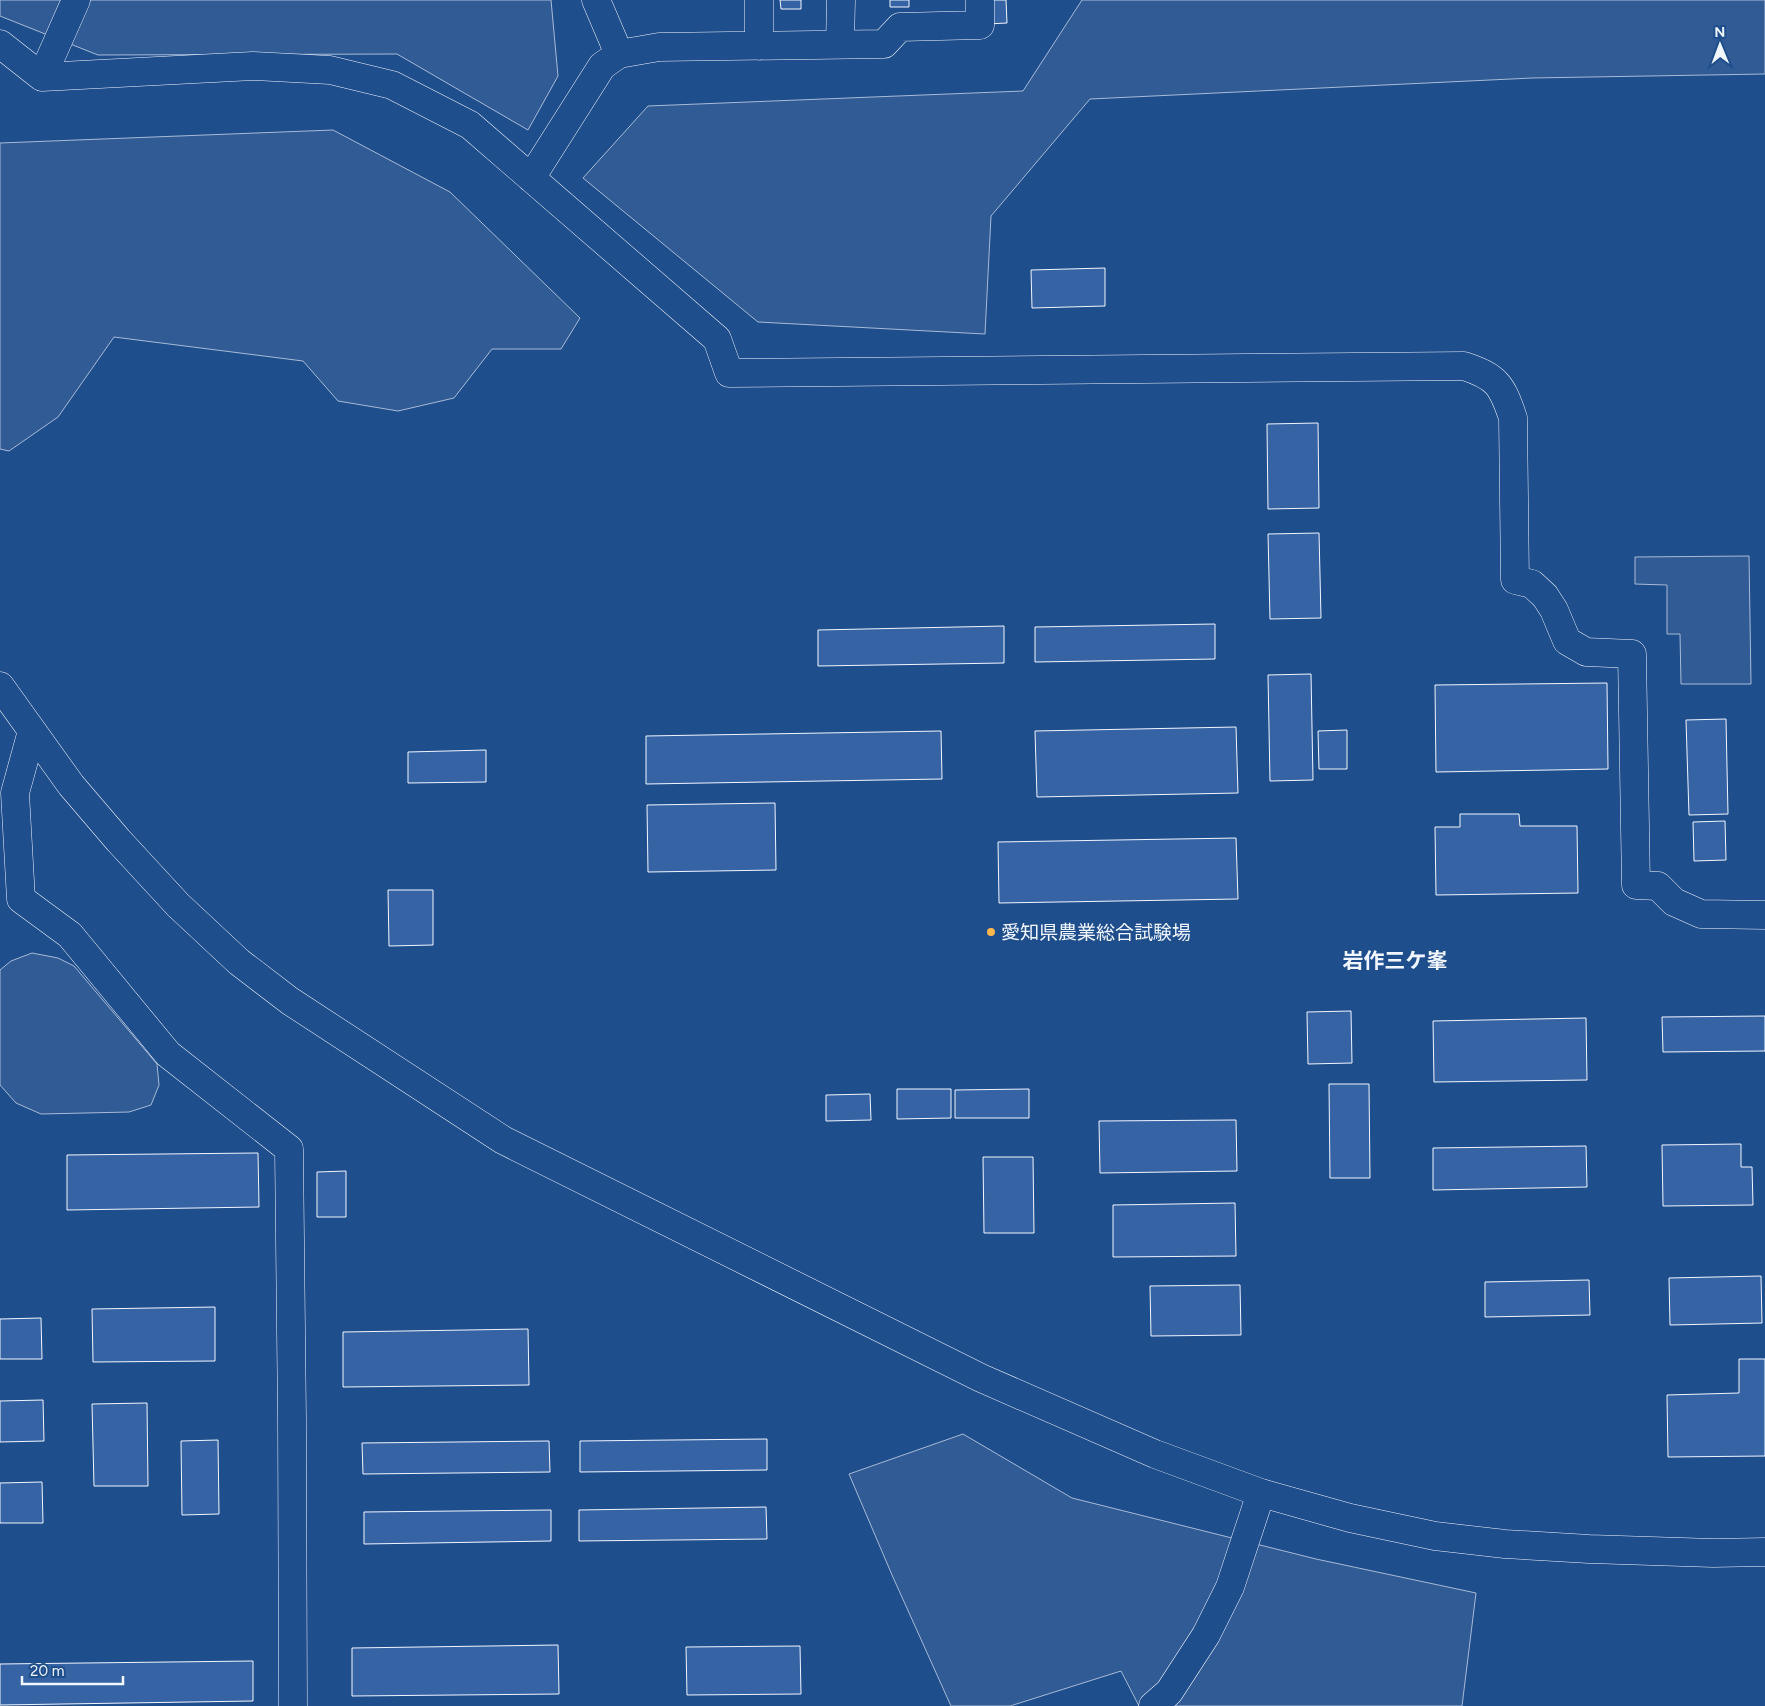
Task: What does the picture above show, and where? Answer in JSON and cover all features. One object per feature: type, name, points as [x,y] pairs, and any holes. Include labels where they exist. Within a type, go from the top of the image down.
[{"type":"street","points":[[42,77],[76,0]]},
{"type":"street","points":[[596,0],[619,54]]},
{"type":"street","points":[[759,0],[760,46]]},
{"type":"street","points":[[840,0],[840,44]]},
{"type":"street","points":[[531,178],[602,66],[619,54],[660,47],[884,44],[900,27],[980,25],[980,2]]},
{"type":"street","points":[[0,44],[42,77],[253,66],[330,70],[392,85],[470,125],[717,339],[729,373],[1464,366],[1481,372],[1495,380],[1506,398],[1513,418],[1515,580],[1532,584],[1545,596],[1554,610],[1566,641],[1586,652],[1632,654],[1636,885],[1658,886],[1674,902],[1701,914],[1765,915]]},
{"type":"street","points":[[0,686],[71,785],[118,840],[178,905],[239,962],[290,1001],[504,1140],[982,1378],[1155,1454],[1261,1493],[1350,1518],[1435,1536],[1505,1544],[1589,1550],[1713,1553],[1765,1552]]},
{"type":"street","points":[[32,731],[15,793],[11,900],[70,935],[168,1054],[289,1149],[293,1706]]},
{"type":"street","points":[[1153,1706],[1169,1692],[1210,1627],[1230,1587],[1261,1493]]},
{"type":"shaded area","points":[[0,0],[551,0],[558,76],[528,130],[397,54],[98,55],[0,16]]},
{"type":"shaded area","points":[[1082,0],[1765,0],[1765,74],[1532,78],[1090,99],[991,216],[985,334],[758,322],[583,178],[648,106],[1023,91]]},
{"type":"shaded area","points":[[333,130],[450,192],[580,318],[561,349],[492,349],[454,398],[398,411],[338,401],[303,361],[114,337],[58,417],[9,451],[0,449],[0,143]]},
{"type":"shaded area","points":[[1749,556],[1751,684],[1681,684],[1680,634],[1667,634],[1667,585],[1635,584],[1635,557]]},
{"type":"shaded area","points":[[32,953],[58,958],[74,966],[157,1064],[159,1085],[151,1105],[129,1112],[41,1114],[16,1103],[0,1085],[0,970],[11,961]]},
{"type":"shaded area","points":[[963,1434],[1072,1498],[1316,1559],[1476,1593],[1462,1706],[1139,1706],[1121,1671],[1010,1706],[951,1706],[849,1474]]},
{"type":"building","points":[[780,0],[801,0],[801,9],[781,9]]},
{"type":"building","points":[[890,0],[909,0],[909,7],[890,7]]},
{"type":"building","points":[[986,0],[1006,0],[1007,23],[987,24]]},
{"type":"building","points":[[1105,268],[1105,306],[1032,308],[1031,270]]},
{"type":"building","points":[[1318,423],[1319,508],[1268,509],[1267,424]]},
{"type":"building","points":[[1319,533],[1321,618],[1270,619],[1268,534]]},
{"type":"building","points":[[1215,624],[1215,659],[1035,662],[1035,627]]},
{"type":"building","points":[[1004,626],[1004,663],[818,666],[818,630]]},
{"type":"building","points":[[1311,674],[1313,780],[1270,781],[1268,675]]},
{"type":"building","points":[[1607,683],[1608,769],[1436,772],[1435,685]]},
{"type":"building","points":[[1726,719],[1728,814],[1689,815],[1686,720]]},
{"type":"building","points":[[1236,727],[1238,793],[1037,797],[1035,731]]},
{"type":"building","points":[[1347,730],[1347,769],[1319,769],[1318,731]]},
{"type":"building","points":[[941,731],[942,779],[646,784],[646,736]]},
{"type":"building","points":[[486,750],[486,782],[408,783],[408,752]]},
{"type":"building","points":[[775,803],[776,870],[648,872],[647,805]]},
{"type":"building","points":[[1460,814],[1519,814],[1520,826],[1577,826],[1578,893],[1436,895],[1435,827],[1460,827]]},
{"type":"building","points":[[1725,821],[1726,860],[1694,861],[1693,822]]},
{"type":"building","points":[[1236,838],[1238,899],[999,903],[998,842]]},
{"type":"building","points":[[388,890],[433,890],[433,945],[389,946]]},
{"type":"building","points":[[1351,1011],[1352,1063],[1308,1064],[1307,1012]]},
{"type":"building","points":[[1765,1016],[1765,1051],[1663,1052],[1662,1017]]},
{"type":"building","points":[[1586,1018],[1587,1080],[1434,1082],[1433,1021]]},
{"type":"building","points":[[1329,1084],[1369,1084],[1370,1178],[1330,1178]]},
{"type":"building","points":[[897,1089],[951,1089],[951,1118],[897,1119]]},
{"type":"building","points":[[1029,1089],[1029,1118],[955,1118],[955,1090]]},
{"type":"building","points":[[870,1094],[871,1120],[826,1121],[826,1095]]},
{"type":"building","points":[[1236,1120],[1237,1171],[1100,1173],[1099,1121]]},
{"type":"building","points":[[1741,1144],[1741,1167],[1752,1167],[1753,1205],[1663,1206],[1662,1145]]},
{"type":"building","points":[[1586,1146],[1587,1187],[1433,1190],[1433,1148]]},
{"type":"building","points":[[258,1153],[259,1207],[67,1210],[67,1155]]},
{"type":"building","points":[[983,1157],[1033,1157],[1034,1233],[984,1233]]},
{"type":"building","points":[[346,1171],[346,1217],[317,1217],[317,1172]]},
{"type":"building","points":[[1235,1203],[1236,1256],[1113,1257],[1113,1205]]},
{"type":"building","points":[[1761,1276],[1762,1323],[1670,1325],[1669,1278]]},
{"type":"building","points":[[1589,1280],[1590,1315],[1485,1317],[1485,1282]]},
{"type":"building","points":[[1240,1285],[1241,1335],[1151,1336],[1150,1286]]},
{"type":"building","points":[[215,1307],[215,1361],[93,1362],[92,1309]]},
{"type":"building","points":[[41,1318],[42,1359],[0,1359],[0,1319]]},
{"type":"building","points":[[528,1329],[529,1385],[343,1387],[343,1332]]},
{"type":"building","points":[[1739,1359],[1765,1359],[1765,1456],[1668,1457],[1667,1395],[1739,1393]]},
{"type":"building","points":[[43,1400],[44,1441],[0,1442],[0,1401]]},
{"type":"building","points":[[147,1403],[148,1486],[94,1486],[92,1404]]},
{"type":"building","points":[[767,1439],[767,1470],[580,1472],[580,1441]]},
{"type":"building","points":[[218,1440],[219,1514],[182,1515],[181,1441]]},
{"type":"building","points":[[549,1441],[550,1472],[363,1474],[362,1443]]},
{"type":"building","points":[[42,1482],[43,1523],[0,1523],[0,1483]]},
{"type":"building","points":[[766,1507],[767,1539],[579,1541],[579,1510]]},
{"type":"building","points":[[551,1510],[551,1541],[364,1544],[364,1512]]},
{"type":"building","points":[[558,1645],[559,1694],[352,1696],[352,1648]]},
{"type":"building","points":[[800,1646],[801,1694],[687,1695],[686,1647]]},
{"type":"building","points":[[253,1661],[253,1701],[0,1705],[0,1664]]},
{"type":"place","name":"愛知県農業総合試験場","points":[[991,932]]},
{"type":"district","name":"岩作三ケ峯","points":[[1395,960]]}]
